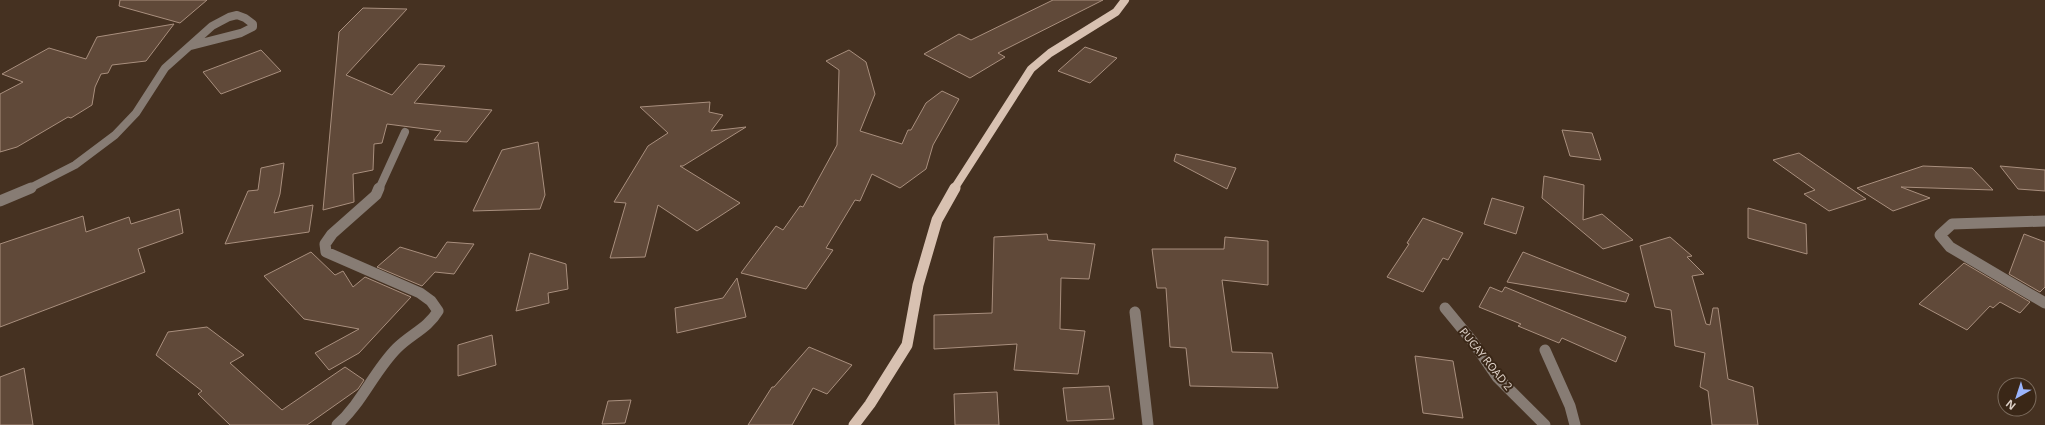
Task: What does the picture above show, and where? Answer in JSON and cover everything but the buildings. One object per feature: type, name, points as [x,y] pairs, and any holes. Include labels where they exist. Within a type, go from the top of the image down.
[{"type":"main road","points":[[854,425],[870,404],[907,345],[918,285],[937,220],[966,169],[1031,69],[1050,53],[1116,12],[1126,0]]},
{"type":"street","points":[[0,201],[41,185],[92,153],[115,135],[137,112],[162,72],[180,53],[190,46],[201,33],[214,23],[226,17],[242,16],[249,19],[254,24],[253,27],[241,33],[190,46]]},
{"type":"street","points":[[337,425],[357,407],[398,346],[435,319],[438,311],[436,305],[408,285],[338,260],[326,252],[325,244],[332,234],[376,195],[405,132]]},
{"type":"street","points":[[2045,221],[1952,224],[1940,236],[1950,247],[2045,303]]},
{"type":"street","name":"PUCAY ROAD 2","points":[[1445,308],[1473,342],[1497,377],[1545,425]]},
{"type":"street","points":[[1135,312],[1148,425]]},
{"type":"street","points":[[1545,350],[1567,399],[1575,425]]}]
